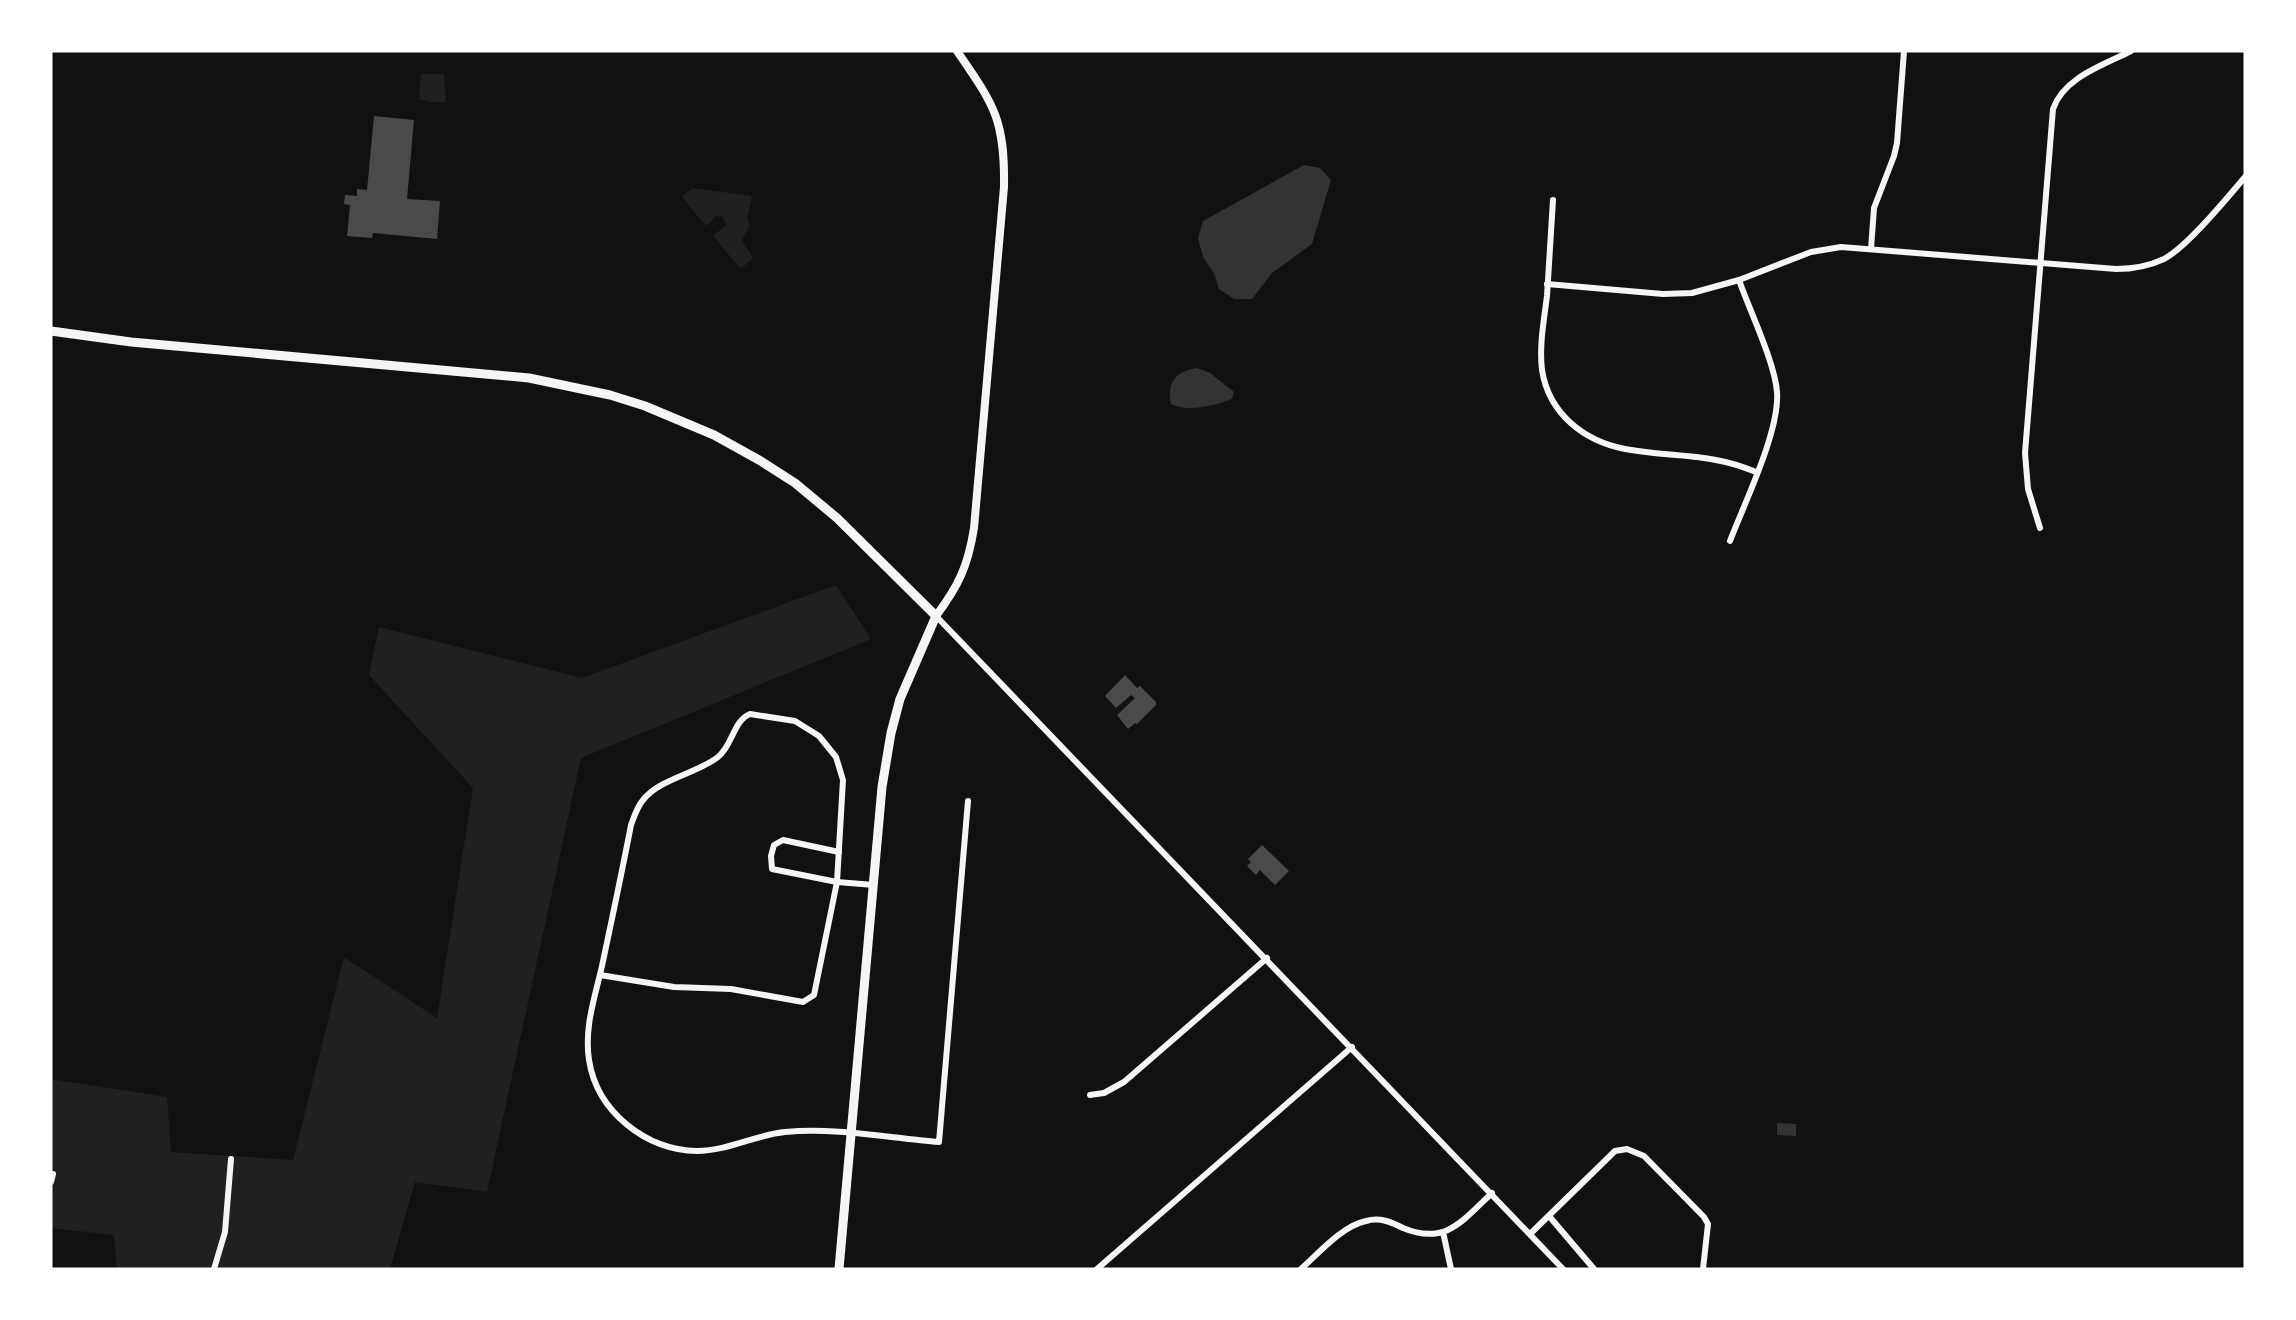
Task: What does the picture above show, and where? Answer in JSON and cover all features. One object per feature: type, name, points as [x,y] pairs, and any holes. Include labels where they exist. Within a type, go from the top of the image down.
[{"type":"main road","points":[[51,331],[131,342],[529,378],[610,395],[645,406],[714,435],[795,483],[837,518],[936,616],[900,699],[882,787],[839,1269]]},
{"type":"street","points":[[957,51],[984,89],[999,122],[1004,158],[1004,187],[974,528],[965,571],[936,616],[1563,1269]]},
{"type":"street","points":[[1871,249],[1874,208],[1897,143],[1904,51]]},
{"type":"street","points":[[2039,528],[2028,489],[2025,453],[2050,127],[2055,103],[2068,85],[2131,51]]},
{"type":"street","points":[[1548,284],[1685,294],[1707,291],[1826,248],[1871,249],[2116,269],[2151,264],[2165,258],[2183,244],[2245,177]]},
{"type":"street","points":[[1553,200],[1541,355],[1542,370],[1551,398],[1574,427],[1607,445],[1710,457],[1726,460],[1756,472]]},
{"type":"street","points":[[1730,541],[1774,422],[1777,393],[1767,357],[1738,280]]},
{"type":"street","points":[[600,975],[674,987],[731,989],[803,1003],[814,995],[837,882],[843,780],[836,757],[819,736],[795,721],[750,714],[744,716],[727,748],[717,758],[653,792],[642,801],[631,825],[588,1028],[588,1052],[592,1072],[608,1104],[626,1124],[649,1140],[676,1150],[717,1150],[750,1139],[803,1130],[939,1142],[968,801]]},
{"type":"street","points":[[839,852],[783,840],[774,845],[772,869],[837,882],[874,886]]},
{"type":"street","points":[[1090,1095],[1104,1093],[1124,1082],[1267,958]]},
{"type":"street","points":[[1097,1269],[1352,1047]]},
{"type":"street","points":[[1530,1234],[1615,1151],[1627,1149],[1644,1156],[1704,1217],[1707,1224],[1703,1269]]},
{"type":"street","points":[[214,1269],[225,1232],[231,1159]]},
{"type":"street","points":[[51,1182],[53,1174]]},
{"type":"street","points":[[1301,1269],[1347,1230],[1366,1221],[1387,1221],[1422,1234],[1443,1232],[1459,1224],[1492,1193]]},
{"type":"street","points":[[1549,1216],[1594,1269]]},
{"type":"street","points":[[1443,1232],[1451,1269]]},
{"type":"shaded area","points":[[421,74],[444,74],[446,102],[419,99]]},
{"type":"shaded area","points":[[1304,165],[1320,168],[1331,180],[1312,244],[1272,273],[1252,299],[1234,299],[1219,289],[1214,273],[1203,257],[1198,238],[1203,221]]},
{"type":"shaded area","points":[[692,188],[752,196],[747,218],[750,225],[742,240],[753,258],[741,269],[713,236],[726,225],[723,217],[716,216],[706,226],[682,197]]},
{"type":"shaded area","points":[[1197,368],[1210,373],[1234,392],[1232,399],[1193,408],[1171,404],[1170,390],[1174,379],[1183,372]]},
{"type":"shaded area","points":[[836,585],[871,639],[581,758],[487,1192],[415,1182],[390,1269],[117,1269],[114,1235],[51,1228],[51,1079],[167,1097],[171,1152],[293,1160],[344,957],[437,1018],[473,788],[369,675],[379,627],[582,678]]},
{"type":"shaded area","points":[[1777,1123],[1796,1124],[1796,1136],[1777,1135]]},
{"type":"building","points":[[374,116],[414,120],[407,199],[440,201],[437,239],[373,233],[372,238],[347,236],[350,205],[344,204],[345,195],[357,196],[357,189],[367,190]]},
{"type":"building","points":[[1125,675],[1156,702],[1137,724],[1128,729],[1117,715],[1135,698],[1131,695],[1116,708],[1105,696]]},
{"type":"building","points":[[1262,845],[1289,871],[1275,885],[1260,870],[1256,875],[1247,866],[1251,862],[1248,859]]}]
